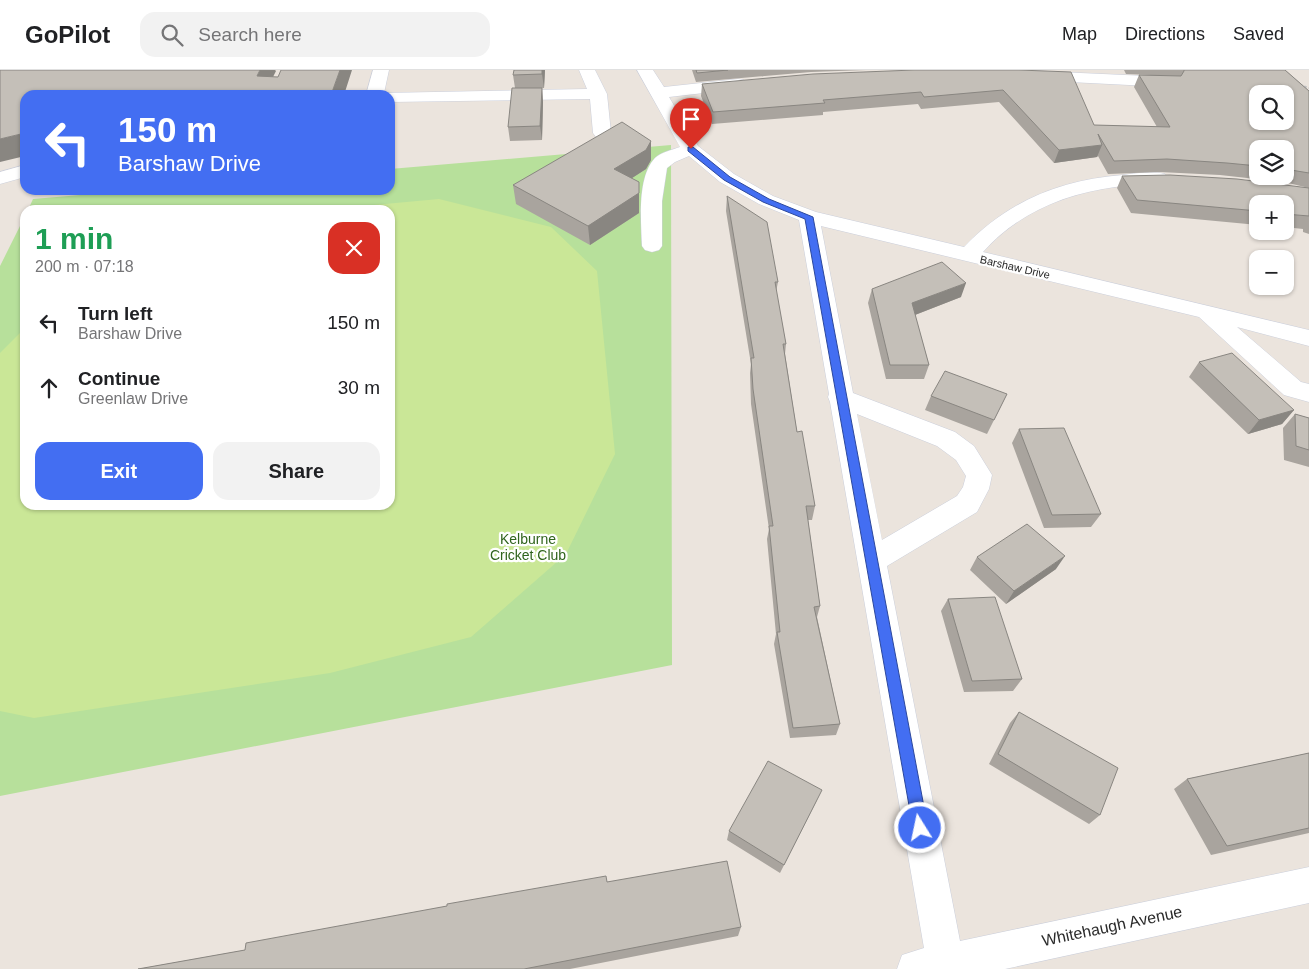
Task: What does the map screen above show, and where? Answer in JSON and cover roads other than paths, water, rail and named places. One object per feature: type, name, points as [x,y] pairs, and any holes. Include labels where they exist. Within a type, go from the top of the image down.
[{"type":"street","points":[[376,90],[381,70]]},
{"type":"street","points":[[587,70],[598,94],[602,132]]},
{"type":"street","points":[[645,70],[691,149],[663,161],[656,168],[653,192],[652,246]]},
{"type":"street","points":[[1016,75],[1100,86],[1166,74]]},
{"type":"street","points":[[658,93],[753,83]]},
{"type":"street","points":[[395,97],[598,94]]},
{"type":"street","name":"Barshaw Drive","points":[[691,149],[727,178],[766,200],[808,217],[1204,311],[1309,338]]},
{"type":"street","points":[[0,178],[20,172]]},
{"type":"street","points":[[968,256],[1002,222],[1038,199],[1082,186],[1119,179],[1178,179]]},
{"type":"street","points":[[808,217],[871,561],[930,965]]},
{"type":"street","points":[[1204,311],[1294,389],[1309,393]]},
{"type":"street","points":[[840,397],[946,439],[965,453],[980,475],[968,504],[871,561]]},
{"type":"street","name":"Whitehaugh Avenue","points":[[930,965],[1309,885]]},
{"type":"park label","name":"Kelburne Cricket Club","points":[[528,548]]}]
